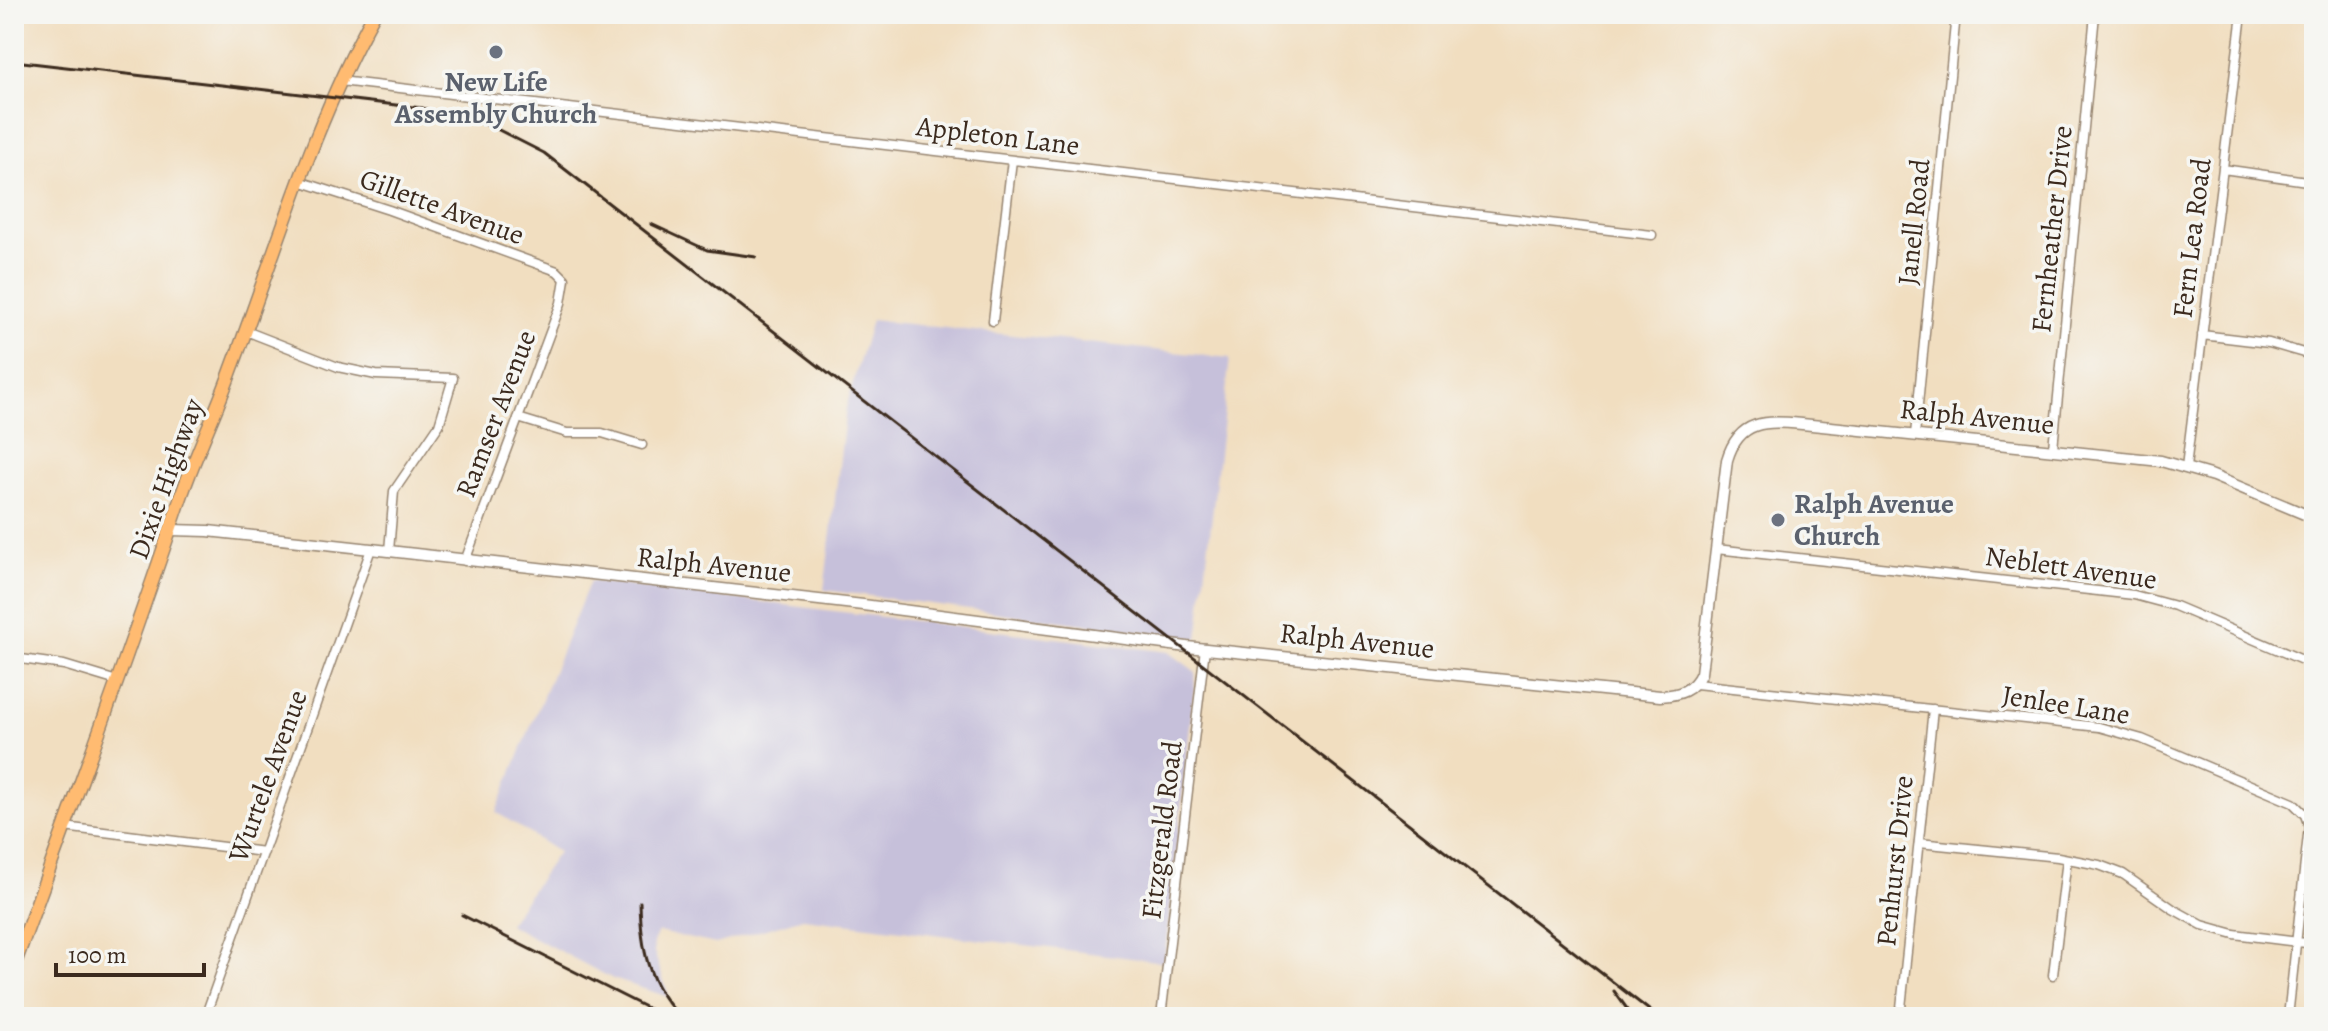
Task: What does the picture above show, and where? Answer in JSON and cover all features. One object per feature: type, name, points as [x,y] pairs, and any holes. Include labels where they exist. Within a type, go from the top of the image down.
[{"type":"main road","name":"Dixie Highway","points":[[14,966],[179,502],[246,331],[299,181],[339,81],[374,14]]},
{"type":"street","name":"Janell Road","points":[[1915,435],[1956,14]]},
{"type":"street","name":"Fernheather Drive","points":[[2053,448],[2095,14]]},
{"type":"street","name":"Fern Lea Road","points":[[2186,467],[2242,14]]},
{"type":"street","name":"Appleton Lane","points":[[339,81],[1652,235]]},
{"type":"street","points":[[993,321],[1012,160]]},
{"type":"street","points":[[2223,169],[2314,182]]},
{"type":"street","name":"Gillette Avenue","points":[[299,181],[557,271],[566,282]]},
{"type":"street","name":"Ramser Avenue","points":[[465,561],[561,303],[566,282]]},
{"type":"street","points":[[246,331],[338,367],[376,375],[453,378],[439,425],[394,491],[389,551]]},
{"type":"street","points":[[2202,335],[2277,344],[2314,356]]},
{"type":"street","points":[[518,418],[567,433],[602,433],[642,445]]},
{"type":"street","name":"Ralph Avenue","points":[[171,530],[223,532],[863,605],[1205,648],[1660,696],[1674,695],[1696,684],[1702,663],[1727,460],[1737,439],[1749,428],[1772,421],[2161,461],[2213,476],[2314,518]]},
{"type":"street","name":"Wurtele Avenue","points":[[205,1017],[371,549]]},
{"type":"street","name":"Neblett Avenue","points":[[1716,549],[2134,595],[2175,606],[2314,665]]},
{"type":"street","name":"Fitzgerald Road","points":[[1161,1017],[1205,648]]},
{"type":"street","points":[[14,658],[64,665],[117,681]]},
{"type":"street","name":"Jenlee Lane","points":[[1696,684],[2099,727],[2127,734],[2293,803],[2305,815],[2309,826],[2288,1017]]},
{"type":"street","name":"Penhurst Drive","points":[[1900,1017],[1933,709]]},
{"type":"street","points":[[64,827],[264,852]]},
{"type":"street","points":[[1919,843],[2099,865],[2123,874],[2202,925],[2234,934],[2314,944]]},
{"type":"street","points":[[2053,975],[2067,859]]},
{"type":"shaded area","points":[[871,320],[1230,358],[1198,639],[824,590],[846,408]]},
{"type":"shaded area","points":[[590,581],[1169,652],[1196,672],[1164,962],[803,918],[716,944],[658,932],[653,943],[654,952],[669,997],[613,979],[508,924],[558,852],[496,812]]},
{"type":"railway","points":[[14,61],[422,108],[491,126],[544,153],[1658,1017]]},
{"type":"railway","points":[[651,224],[707,250],[756,257]]},
{"type":"railway","points":[[640,902],[648,964],[660,992],[681,1017]]},
{"type":"railway","points":[[462,915],[665,1017]]},
{"type":"railway","points":[[1614,991],[1633,1017]]},
{"type":"place","name":"New Life Assembly Church","points":[[496,52]]},
{"type":"place","name":"Ralph Avenue Church","points":[[1778,520]]}]
